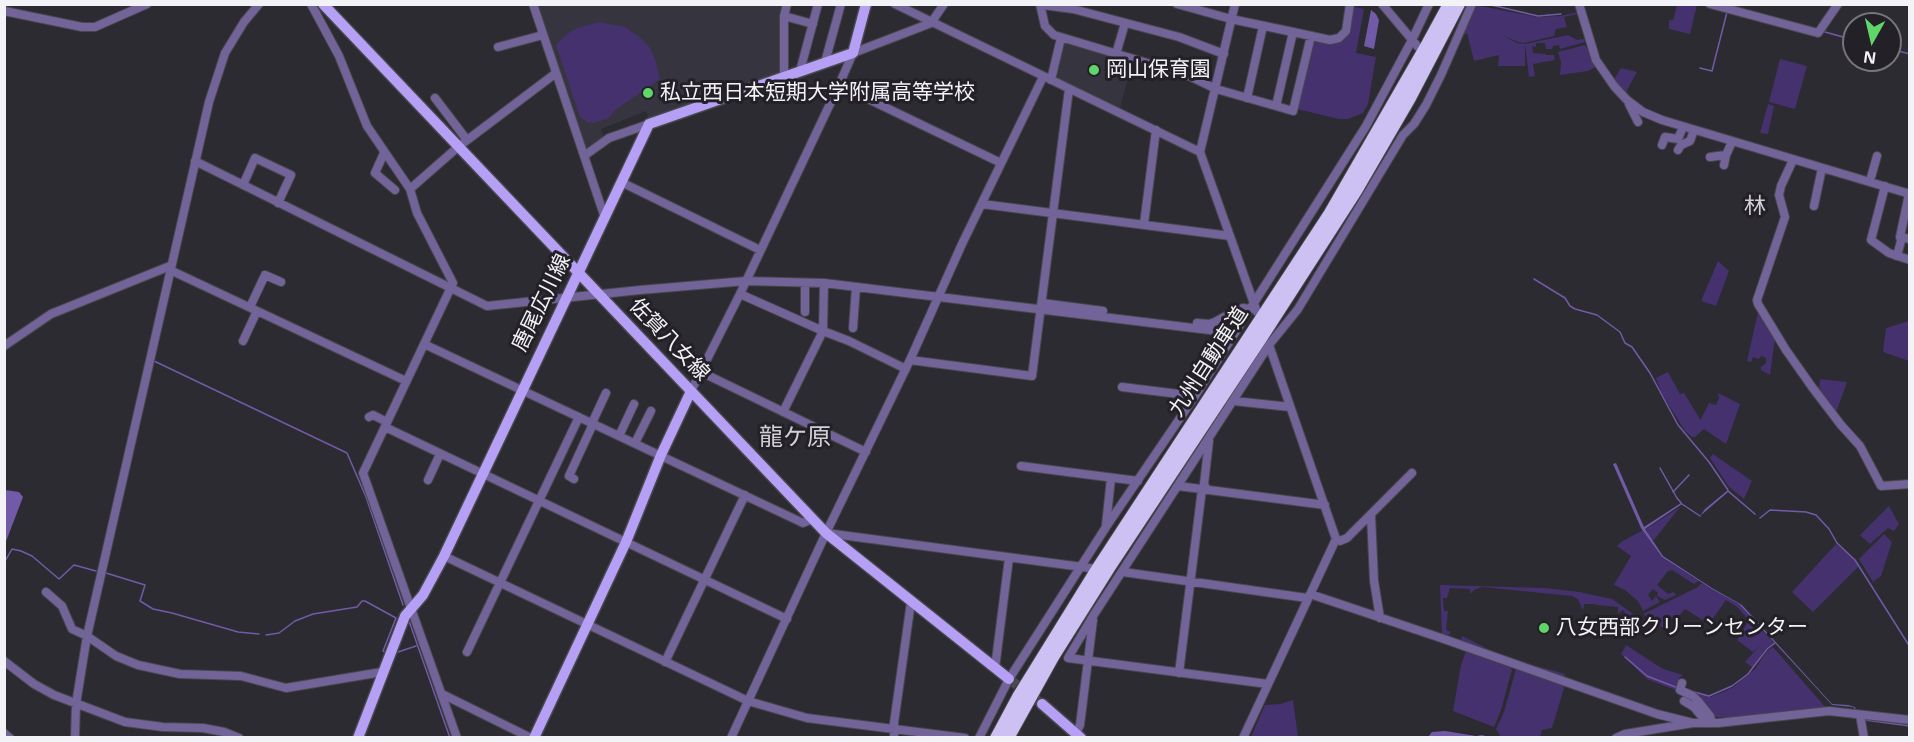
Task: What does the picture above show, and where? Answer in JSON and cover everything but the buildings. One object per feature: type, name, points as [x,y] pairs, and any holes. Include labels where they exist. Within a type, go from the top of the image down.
[{"type":"highway","name":"九州自動車道","points":[[996,738],[1018,697],[1099,566],[1330,213],[1449,4]]},
{"type":"highway","name":"九州自動車道","points":[[1008,738],[1053,657],[1108,568],[1262,337],[1356,190],[1416,88],[1459,4]]},
{"type":"main road","name":"佐賀八女線","points":[[322,4],[462,144],[578,273],[826,533],[910,602],[1010,679]]},
{"type":"main road","points":[[649,124],[853,53],[866,4]]},
{"type":"main road","name":"唐尾広川線","points":[[358,738],[405,616],[423,595],[444,556],[649,124]]},
{"type":"main road","points":[[533,738],[626,542],[661,455],[691,391]]},
{"type":"main road","points":[[1042,704],[1078,735]]},
{"type":"street","points":[[4,11],[82,27],[95,27],[147,4]]},
{"type":"street","points":[[75,738],[76,704],[87,636],[195,161],[218,70],[244,22],[259,4]]},
{"type":"street","points":[[311,4],[339,56],[367,126],[410,189],[417,213],[453,282],[363,473],[457,738]]},
{"type":"street","points":[[533,4],[605,218]]},
{"type":"street","points":[[784,77],[786,4]]},
{"type":"street","points":[[800,71],[818,4]]},
{"type":"street","points":[[825,62],[841,4]]},
{"type":"street","points":[[896,4],[1200,152]]},
{"type":"street","points":[[691,391],[746,282],[853,53],[932,23],[944,4]]},
{"type":"street","points":[[1177,4],[1232,19],[1330,40],[1339,38],[1346,31],[1350,4]]},
{"type":"street","points":[[1235,4],[1200,152],[1253,307]]},
{"type":"street","points":[[1382,4],[1419,48]]},
{"type":"street","points":[[979,738],[1010,679],[1085,568],[1106,527],[1253,307],[1366,126],[1429,4]]},
{"type":"street","points":[[1268,684],[1068,658],[1120,573],[1269,345],[1298,309],[1403,135],[1414,124],[1426,105],[1439,71],[1472,4]]},
{"type":"street","points":[[1579,4],[1596,60],[1614,86],[1643,112],[1683,127],[1909,194],[1900,237],[1906,238],[1897,256]]},
{"type":"street","points":[[1710,4],[1818,33],[1838,4]]},
{"type":"street","points":[[1224,54],[1179,37],[1072,7],[1042,5],[1045,26],[1061,38],[1187,75],[1216,89],[1293,111],[1311,36]]},
{"type":"street","points":[[784,16],[813,24]]},
{"type":"street","points":[[1116,54],[1125,23]]},
{"type":"street","points":[[1247,98],[1263,26]]},
{"type":"street","points":[[1276,106],[1293,32]]},
{"type":"street","points":[[498,47],[543,35]]},
{"type":"street","points":[[731,738],[1001,163],[1047,78],[1061,38]]},
{"type":"street","points":[[1579,44],[1590,41]]},
{"type":"street","points":[[410,189],[462,144],[556,73]]},
{"type":"street","points":[[839,85],[1001,163]]},
{"type":"street","points":[[740,294],[823,331],[908,364],[1032,376],[1069,89]]},
{"type":"street","points":[[435,98],[462,144]]},
{"type":"street","points":[[1627,100],[1638,122]]},
{"type":"street","points":[[584,156],[609,138],[649,124]]},
{"type":"street","points":[[1662,145],[1665,137],[1678,139],[1683,127]]},
{"type":"street","points":[[1144,224],[1155,130]]},
{"type":"street","points":[[1678,150],[1681,145],[1690,141],[1694,130]]},
{"type":"street","points":[[1724,165],[1732,142]]},
{"type":"street","points":[[1753,160],[1757,149]]},
{"type":"street","points":[[384,153],[375,173],[395,190]]},
{"type":"street","points":[[1710,157],[1726,155]]},
{"type":"street","points":[[1870,182],[1877,156]]},
{"type":"street","points":[[243,185],[255,158],[291,175],[278,203]]},
{"type":"street","points":[[1792,160],[1779,195],[1785,217],[1757,300],[1758,304],[1812,387],[1860,446],[1881,486],[1910,484]]},
{"type":"street","points":[[195,161],[487,306],[746,282],[824,283],[1209,324],[1235,311],[1253,307]]},
{"type":"street","points":[[1814,206],[1822,168]]},
{"type":"street","points":[[621,182],[760,250]]},
{"type":"street","points":[[1885,186],[1871,240],[1889,253],[1910,260]]},
{"type":"street","points":[[982,204],[1230,236]]},
{"type":"street","points":[[4,346],[51,314],[170,268],[406,381]]},
{"type":"street","points":[[243,341],[266,275],[280,282]]},
{"type":"street","points":[[805,283],[805,312]]},
{"type":"street","points":[[783,412],[823,331],[824,283]]},
{"type":"street","points":[[853,320],[856,287]]},
{"type":"street","points":[[1041,306],[1234,333]]},
{"type":"street","points":[[424,344],[803,523],[812,519]]},
{"type":"street","points":[[1243,738],[1263,702],[1268,684],[1336,539],[1269,345]]},
{"type":"street","points":[[701,372],[866,452]]},
{"type":"street","points":[[1122,387],[1195,396]]},
{"type":"street","points":[[574,479],[569,476],[606,393]]},
{"type":"street","points":[[1233,401],[1290,408]]},
{"type":"street","points":[[619,436],[634,404]]},
{"type":"street","points":[[635,443],[651,411]]},
{"type":"street","points":[[369,417],[373,415],[386,425],[440,454],[787,619]]},
{"type":"street","points":[[467,652],[579,417]]},
{"type":"street","points":[[1179,673],[1205,490],[1203,484],[1209,437]]},
{"type":"street","points":[[428,480],[440,454]]},
{"type":"street","points":[[1021,465],[1138,481]]},
{"type":"street","points":[[1336,539],[1340,541],[1347,538],[1412,473]]},
{"type":"street","points":[[1106,527],[1111,478]]},
{"type":"street","points":[[1178,486],[1325,505]]},
{"type":"street","points":[[665,662],[745,495]]},
{"type":"street","points":[[1371,514],[1374,581],[1380,618]]},
{"type":"street","points":[[826,533],[1085,568]]},
{"type":"street","points":[[444,556],[748,701],[807,718],[895,733],[965,738]]},
{"type":"street","points":[[995,668],[1009,558]]},
{"type":"street","points":[[1120,573],[1309,596],[1441,638],[1657,714],[1693,723]]},
{"type":"street","points":[[46,592],[62,606],[72,629],[87,636],[116,656],[138,665],[180,674],[241,676],[286,688],[382,672]]},
{"type":"street","points":[[895,733],[894,723],[910,602]]},
{"type":"street","points":[[1078,735],[1093,616]]},
{"type":"street","points":[[4,661],[34,684],[76,704],[125,722],[203,733],[224,732],[239,738]]},
{"type":"street","points":[[1682,683],[1680,690],[1698,701],[1710,716],[1710,723]]},
{"type":"street","points":[[442,694],[533,738]]},
{"type":"street","points":[[1684,701],[1694,707],[1710,723]]},
{"type":"street","points":[[1616,738],[1625,734],[1693,723],[1829,711],[1910,720]]},
{"type":"street","points":[[1860,715],[1864,738]]},
{"type":"street","points":[[4,733],[10,738]]},
{"type":"shaded area","name":"私立西日本短期大学附属高等学校","points":[[536,5],[785,5],[782,74],[650,122],[646,111],[601,129],[604,139],[587,153]]},
{"type":"shaded area","points":[[1475,5],[1537,17],[1579,12],[1564,17],[1567,27],[1556,29],[1554,36],[1524,43],[1502,35],[1517,43],[1525,44],[1525,66],[1498,66],[1499,55],[1474,61],[1467,33],[1463,35],[1461,33]]},
{"type":"shaded area","points":[[1677,5],[1697,5],[1690,34],[1669,29],[1669,20],[1673,20]]},
{"type":"shaded area","points":[[1355,7],[1364,9],[1356,53],[1376,57],[1368,104],[1363,113],[1348,119],[1339,119],[1297,109],[1313,38],[1339,41]]},
{"type":"shaded area","points":[[1371,10],[1379,20],[1374,49],[1364,46]]},
{"type":"shaded area","points":[[599,22],[625,27],[642,39],[650,48],[655,59],[660,79],[614,111],[609,118],[593,123],[580,117],[556,45],[577,28]]},
{"type":"shaded area","points":[[1568,35],[1577,40],[1584,39],[1585,42],[1560,49],[1559,45],[1546,49],[1545,43],[1536,43],[1536,47],[1532,46],[1533,53],[1554,55],[1555,60],[1533,64],[1535,76],[1529,77],[1525,44]]},
{"type":"shaded area","name":"岡山保育園","points":[[1066,43],[1132,64],[1120,108],[1057,78]]},
{"type":"shaded area","points":[[1585,45],[1597,66],[1588,71],[1560,75],[1561,62],[1558,52]]},
{"type":"shaded area","points":[[1780,59],[1807,66],[1795,109],[1769,102]]},
{"type":"shaded area","points":[[1621,68],[1637,72],[1625,94],[1613,81]]},
{"type":"shaded area","points":[[1768,104],[1774,106],[1768,134],[1760,133]]},
{"type":"shaded area","points":[[1718,261],[1729,271],[1716,306],[1701,301]]},
{"type":"shaded area","points":[[1759,308],[1775,338],[1770,375],[1761,370],[1766,363],[1766,358],[1753,357],[1751,362],[1747,361]]},
{"type":"shaded area","points":[[1909,321],[1909,361],[1883,352],[1886,328]]},
{"type":"shaded area","points":[[1668,372],[1680,394],[1684,393],[1700,421],[1709,403],[1716,405],[1719,398],[1718,393],[1740,404],[1726,444],[1704,429],[1695,437],[1685,431],[1661,392],[1656,378]]},
{"type":"shaded area","points":[[1820,379],[1847,382],[1836,413],[1819,392]]},
{"type":"shaded area","points":[[1713,454],[1752,481],[1744,499],[1729,487],[1710,458]]},
{"type":"shaded area","points":[[1616,463],[1644,527],[1682,504],[1645,529],[1663,556],[1742,605],[1832,704],[1848,705],[1855,707],[1856,710],[1853,707],[1832,705],[1739,604],[1712,589],[1662,557],[1641,528],[1613,464]]},
{"type":"shaded area","points":[[5,490],[19,492],[23,497],[5,544]]},
{"type":"shaded area","points":[[1728,490],[1756,514],[1728,492],[1700,516],[1705,509]]},
{"type":"shaded area","points":[[1889,506],[1899,524],[1894,531],[1888,528],[1870,544],[1860,535]]},
{"type":"shaded area","points":[[1680,507],[1654,540],[1651,539],[1646,529]]},
{"type":"shaded area","points":[[1643,530],[1662,557],[1699,581],[1694,584],[1672,570],[1668,571],[1657,585],[1668,594],[1674,592],[1676,595],[1665,600],[1657,596],[1658,593],[1653,589],[1648,595],[1652,601],[1656,596],[1660,602],[1643,611],[1638,601],[1625,590],[1614,585],[1612,588],[1631,556],[1617,546]]},
{"type":"shaded area","points":[[1884,534],[1892,542],[1881,576],[1873,582],[1859,559]]},
{"type":"shaded area","points":[[1836,544],[1859,566],[1813,612],[1792,592]]},
{"type":"shaded area","points":[[1702,583],[1739,604],[1774,643],[1765,649],[1753,668],[1745,662],[1761,644],[1753,652],[1737,640],[1749,620],[1736,606],[1726,600],[1709,624],[1685,609],[1676,619],[1671,617],[1663,628],[1643,614]]},
{"type":"shaded area","points":[[1440,585],[1545,588],[1579,592],[1612,599],[1636,616],[1636,620],[1631,623],[1623,610],[1618,614],[1618,607],[1584,604],[1583,611],[1578,599],[1572,596],[1482,587],[1470,594],[1470,589],[1450,588],[1447,598],[1443,598],[1444,611],[1448,611],[1446,630],[1451,632],[1447,637],[1442,636]]},
{"type":"shaded area","points":[[1462,636],[1490,650],[1565,674],[1564,678],[1461,642]]},
{"type":"shaded area","points":[[1626,645],[1663,669],[1683,675],[1679,678],[1678,691],[1647,679],[1621,654]]},
{"type":"shaded area","points":[[1773,647],[1826,708],[1756,717],[1713,717],[1690,691],[1711,697],[1732,688],[1755,669],[1767,651]]},
{"type":"shaded area","points":[[1466,651],[1491,659],[1512,670],[1494,727],[1453,711],[1461,665]]},
{"type":"shaded area","points":[[1516,669],[1565,685],[1552,728],[1542,730],[1540,737],[1501,737],[1496,729],[1504,712]]},
{"type":"shaded area","points":[[1293,700],[1298,737],[1251,737],[1265,705]]},
{"type":"shaded area","points":[[1445,731],[1489,737],[1428,737],[1432,732]]},
{"type":"waterway","points":[[1487,4],[1538,16],[1561,14]]},
{"type":"waterway","points":[[1700,68],[1712,71],[1727,12]]},
{"type":"waterway","points":[[1825,32],[1842,37]]},
{"type":"waterway","points":[[1902,52],[1910,54]]},
{"type":"waterway","points":[[1534,279],[1565,298],[1570,306],[1597,315],[1620,332],[1625,343],[1632,347],[1650,373],[1678,425],[1709,462],[1728,490]]},
{"type":"waterway","points":[[154,361],[347,453],[366,497],[403,605]]},
{"type":"waterway","points":[[1660,468],[1677,498],[1700,516]]},
{"type":"waterway","points":[[1673,492],[1689,475]]},
{"type":"waterway","points":[[1760,518],[1770,510],[1806,512],[1816,515],[1829,529],[1837,543],[1855,560],[1910,647]]},
{"type":"waterway","points":[[4,563],[12,549],[32,556],[59,579],[74,565],[96,571]]},
{"type":"waterway","points":[[106,573],[145,585],[140,601],[153,609],[238,632],[259,634]]},
{"type":"waterway","points":[[266,635],[279,633],[295,621],[313,614],[357,607],[365,601],[396,618],[383,651],[385,652]]},
{"type":"waterway","points":[[409,621],[450,738]]},
{"type":"waterway","points":[[1691,691],[1709,696],[1732,686],[1748,674],[1767,649],[1775,643]]},
{"type":"waterway","points":[[395,653],[416,646]]},
{"type":"waterway","points":[[1625,657],[1647,676],[1678,688]]},
{"type":"waterway","points":[[1865,722],[1865,720],[1910,726]]},
{"type":"tunnel","points":[[1009,679],[1042,704]]},
{"type":"place","name":"岡山保育園","points":[[1094,70]]},
{"type":"place","name":"私立西日本短期大学附属高等学校","points":[[648,93]]},
{"type":"place","name":"八女西部クリーンセンター","points":[[1544,628]]},
{"type":"district","name":"林","points":[[1755,207]]},
{"type":"district","name":"龍ケ原","points":[[795,438]]}]
